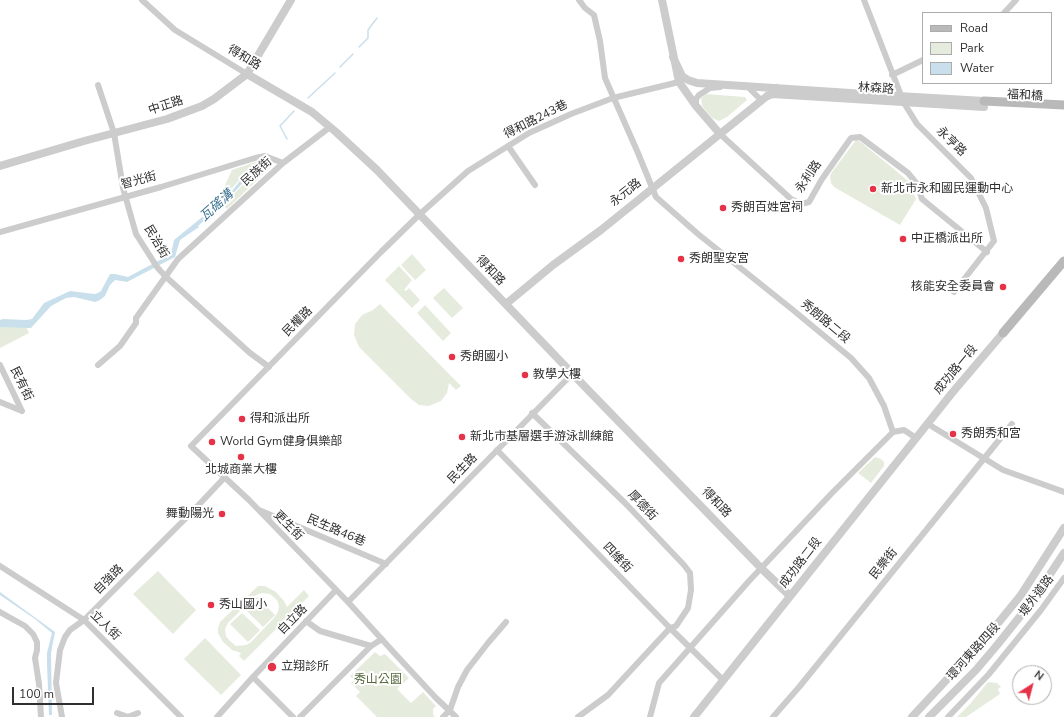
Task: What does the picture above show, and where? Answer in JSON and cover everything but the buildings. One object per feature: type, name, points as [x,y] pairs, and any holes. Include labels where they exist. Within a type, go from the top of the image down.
[{"type":"main road","name":"福和橋","points":[[984,104],[1064,105]]},
{"type":"main road","name":"福和橋","points":[[984,104],[1064,110]]},
{"type":"main road","points":[[1003,332],[1064,261]]},
{"type":"street","name":"得和路","points":[[142,0],[174,30],[291,99],[312,112],[330,126],[377,170],[762,569],[790,596]]},
{"type":"street","name":"中正路","points":[[0,166],[167,119],[202,106],[214,99],[247,74],[291,0]]},
{"type":"street","name":"秀朗路二段","points":[[579,0],[585,8],[594,15],[600,41],[605,78],[656,197],[698,234],[851,358],[869,378],[881,401],[893,432]]},
{"type":"street","name":"永利路","points":[[662,0],[679,82],[696,106],[720,134],[791,199],[801,204],[809,202],[822,179],[851,138],[860,137],[908,174],[917,184],[922,199],[986,252]]},
{"type":"street","name":"永亨路","points":[[864,0],[892,75],[903,100],[917,124],[972,178],[986,208],[994,241],[954,292]]},
{"type":"street","points":[[1005,12],[1016,0]]},
{"type":"street","name":"林森路","points":[[674,57],[682,76],[688,80],[698,83],[743,85],[903,100]]},
{"type":"street","points":[[892,75],[922,60]]},
{"type":"street","name":"得和路243巷","points":[[420,214],[468,171],[543,126],[613,98],[679,82]]},
{"type":"street","name":"民治街","points":[[98,85],[114,133],[125,196],[136,234],[157,267],[165,276],[250,353],[268,367]]},
{"type":"street","points":[[696,106],[696,98],[710,88],[743,85],[764,98],[777,88]]},
{"type":"street","name":"林森路","points":[[764,98],[772,94],[984,104]]},
{"type":"street","name":"永元路","points":[[506,304],[553,265],[601,230],[764,98]]},
{"type":"street","name":"民族街","points":[[98,364],[120,346],[136,323],[136,318],[178,259],[284,163],[330,126]]},
{"type":"street","points":[[508,146],[535,185]]},
{"type":"street","name":"智光街","points":[[0,232],[161,187],[255,158],[266,156],[284,163]]},
{"type":"street","name":"民權路","points":[[192,446],[420,214]]},
{"type":"street","name":"成功路一段","points":[[928,424],[1003,332]]},
{"type":"street","name":"民有街","points":[[0,365],[22,411],[0,402]]},
{"type":"street","name":"民生路","points":[[386,564],[572,373]]},
{"type":"street","name":"厚德街","points":[[532,413],[625,503],[690,573],[691,590],[688,608],[676,626],[670,628],[608,695],[578,717]]},
{"type":"street","points":[[928,424],[1003,470],[1064,492]]},
{"type":"street","name":"成功路二段","points":[[694,717],[928,424]]},
{"type":"street","name":"民樂街","points":[[773,717],[800,686],[1012,424]]},
{"type":"street","points":[[650,717],[659,682],[832,493],[893,432],[904,430],[916,438]]},
{"type":"street","name":"更生街","points":[[192,446],[225,477],[336,590]]},
{"type":"street","name":"四維街","points":[[497,450],[670,628],[723,680]]},
{"type":"street","name":"自強路","points":[[62,717],[56,683],[60,650],[65,637],[84,620],[191,513],[225,477]]},
{"type":"street","name":"民生路46巷","points":[[256,508],[386,564]]},
{"type":"street","name":"環河東路四段","points":[[912,717],[990,633],[1021,595],[1064,528]]},
{"type":"street","name":"環河東路四段","points":[[929,717],[976,670],[998,644],[1033,600],[1064,553]]},
{"type":"street","points":[[348,602],[386,564]]},
{"type":"street","name":"立人街","points":[[0,566],[84,620],[181,717]]},
{"type":"street","name":"堤外道路","points":[[948,717],[989,674],[1041,610],[1064,578]]},
{"type":"street","points":[[336,590],[456,717]]},
{"type":"street","name":"自立路","points":[[217,717],[336,590]]},
{"type":"street","points":[[0,612],[25,626],[33,634],[37,642],[35,658],[39,684],[41,717]]},
{"type":"street","points":[[306,621],[320,631],[371,646]]},
{"type":"street","points":[[443,717],[450,710],[461,681],[476,657],[506,622]]},
{"type":"street","points":[[300,717],[371,646],[382,639]]},
{"type":"street","points":[[253,677],[293,717]]},
{"type":"street","name":"環河東路四段","points":[[908,717],[918,710]]},
{"type":"street","points":[[117,713],[128,717],[138,714]]},
{"type":"green space","points":[[706,94],[745,97],[747,100],[727,117],[719,121],[712,118],[702,106],[701,98]]},
{"type":"green space","points":[[856,140],[858,140],[908,181],[916,199],[900,225],[834,187],[831,183],[830,176],[832,172]]},
{"type":"green space","points":[[264,161],[246,173],[219,202],[220,196],[232,170],[255,162]]},
{"type":"green space","points":[[265,162],[274,164],[227,209],[223,205]]},
{"type":"green space","points":[[412,254],[426,270],[415,280],[401,265]]},
{"type":"green space","points":[[399,266],[412,280],[404,290],[406,291],[409,288],[420,300],[412,308],[385,280]]},
{"type":"green space","points":[[444,288],[463,308],[452,318],[433,298]]},
{"type":"green space","points":[[380,304],[461,386],[456,390],[449,383],[447,393],[441,401],[429,406],[419,405],[411,399],[359,347],[354,335],[355,324],[362,315],[373,310]]},
{"type":"green space","points":[[425,305],[451,333],[443,341],[417,313]]},
{"type":"green space","points":[[25,324],[29,333],[0,348],[0,326]]},
{"type":"green space","points":[[875,457],[884,462],[884,466],[871,483],[858,473]]},
{"type":"green space","points":[[158,571],[196,610],[173,634],[133,594]]},
{"type":"green space","points":[[258,586],[265,586],[276,592],[287,607],[304,590],[309,596],[244,661],[239,656],[241,653],[232,650],[223,642],[218,633],[220,622]],"holes":[[[262,593],[270,594],[277,600],[279,606],[278,612],[250,643],[236,646],[226,636],[225,629],[228,623],[256,595]]]},
{"type":"green space","points":[[257,597],[275,615],[263,627],[245,609]]},
{"type":"green space","points":[[242,613],[260,630],[248,642],[230,624]]},
{"type":"green space","points":[[205,638],[241,675],[221,695],[184,659]]},
{"type":"green space","name":"秀山公園","points":[[375,652],[380,656],[385,654],[409,678],[397,689],[411,703],[423,692],[436,706],[433,709],[433,714],[435,717],[377,717],[356,696],[360,692],[351,683],[354,680],[350,676]]},
{"type":"green space","points":[[988,682],[997,683],[1001,687],[998,689],[1000,694],[966,717],[957,717],[970,704]]},
{"type":"water","points":[[266,158],[269,159],[263,168],[251,174],[228,199],[198,226],[199,227],[180,240],[175,257],[127,282],[115,280],[110,285],[105,296],[95,302],[74,297],[66,298],[51,306],[31,328],[0,327],[0,320],[3,319],[32,319],[44,303],[70,291],[95,294],[98,293],[101,291],[110,274],[128,277],[171,254],[174,240],[227,197],[244,176],[259,166]]},
{"type":"water","points":[[0,592],[55,632],[51,653],[52,715],[49,715],[47,653],[52,633],[35,619],[0,595]]},
{"type":"waterway","name":"瓦磘溝","points":[[359,47],[368,38],[368,30],[377,18]]},
{"type":"waterway","name":"瓦磘溝","points":[[340,67],[353,54]]},
{"type":"waterway","name":"瓦磘溝","points":[[308,98],[335,73]]},
{"type":"waterway","name":"瓦磘溝","points":[[287,139],[280,126],[294,111]]},
{"type":"place","name":"新北市永和國民運動中心","points":[[873,189]]},
{"type":"place","name":"秀朗百姓宮祠","points":[[723,208]]},
{"type":"place","name":"中正橋派出所","points":[[903,239]]},
{"type":"place","name":"秀朗聖安宮","points":[[681,259]]},
{"type":"place","name":"核能安全委員會","points":[[1003,287]]},
{"type":"place","name":"秀朗國小","points":[[452,357]]},
{"type":"place","name":"教學大樓","points":[[525,375]]},
{"type":"place","name":"得和派出所","points":[[242,419]]},
{"type":"place","name":"秀朗秀和宮","points":[[953,434]]},
{"type":"place","name":"新北市基層選手游泳訓練館","points":[[462,437]]},
{"type":"place","name":"World Gym健身俱樂部","points":[[212,442]]},
{"type":"place","name":"北城商業大樓","points":[[241,457]]},
{"type":"place","name":"舞動陽光","points":[[222,514]]},
{"type":"place","name":"秀山國小","points":[[211,605]]},
{"type":"place","name":"立翔診所","points":[[272,667]]}]
